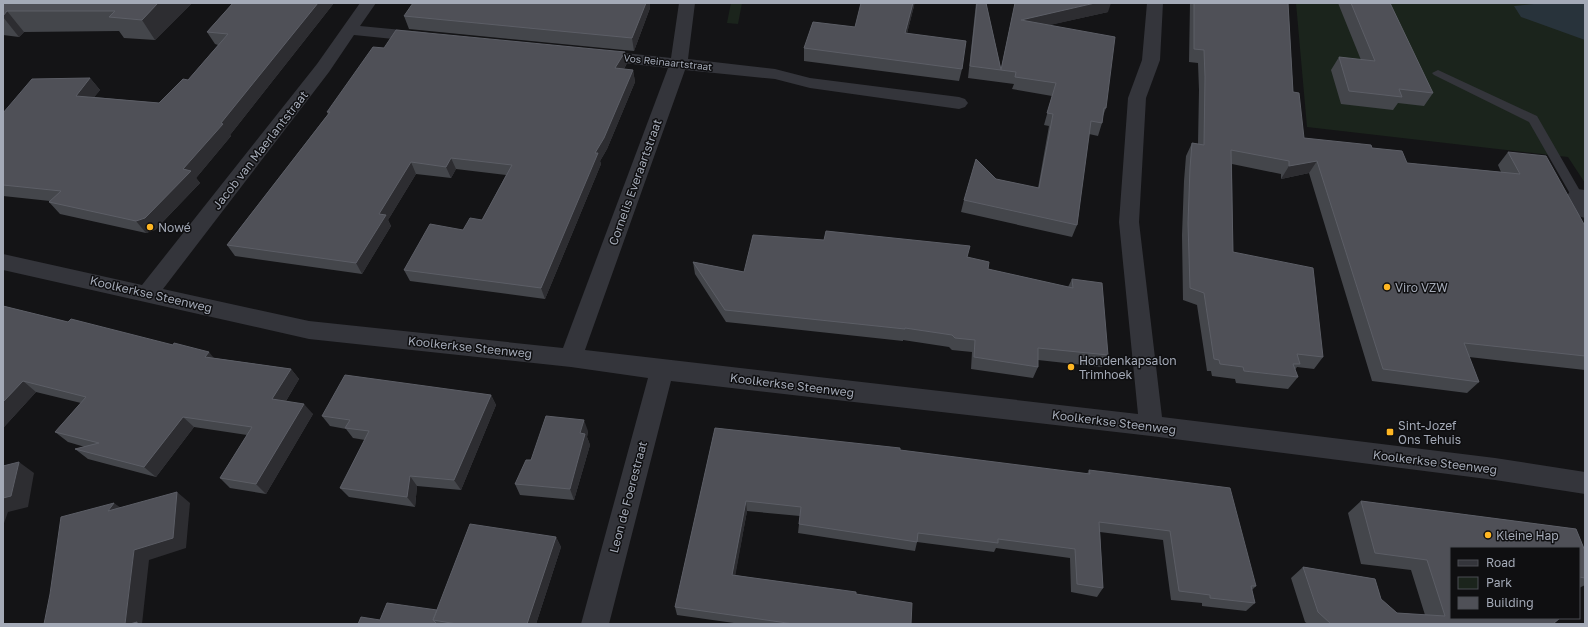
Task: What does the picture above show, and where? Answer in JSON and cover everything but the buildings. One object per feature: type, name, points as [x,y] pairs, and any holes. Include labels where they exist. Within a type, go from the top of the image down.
[{"type":"street","name":"Jacob van Maerlantstraat","points":[[148,293],[314,80],[351,30],[368,3]]},
{"type":"street","name":"Cornelis Everaartstraat","points":[[571,358],[679,62],[687,3]]},
{"type":"street","points":[[1151,426],[1129,222],[1137,98],[1151,60],[1156,3]]},
{"type":"street","points":[[351,30],[438,39]]},
{"type":"street","name":"Vos Reinaartstraat","points":[[580,53],[679,62],[775,74],[810,83],[959,103]]},
{"type":"street","name":"Koolkerkse Steenweg","points":[[3,262],[148,293],[308,330],[571,358],[662,370],[1151,426],[1495,469],[1585,483]]},
{"type":"street","name":"Leon de Foerestraat","points":[[595,624],[662,370]]},
{"type":"lane","points":[[1438,72],[1533,119],[1582,201]]},
{"type":"green space","points":[[731,3],[742,3],[738,24],[727,23]]},
{"type":"green space","points":[[1296,3],[1585,3],[1585,183],[1568,157],[1307,127]]},
{"type":"shaded area","points":[[1543,3],[1585,3],[1585,40],[1521,17],[1514,6]]},
{"type":"place","name":"Nowé","points":[[150,227]]},
{"type":"place","name":"Viro VZW","points":[[1387,287]]},
{"type":"place","name":"Hondenkapsalon Trimhoek","points":[[1071,367]]},
{"type":"place","name":"Sint-Jozef Ons Tehuis","points":[[1390,432]]},
{"type":"place","name":"Kleine Hap","points":[[1488,535]]}]
